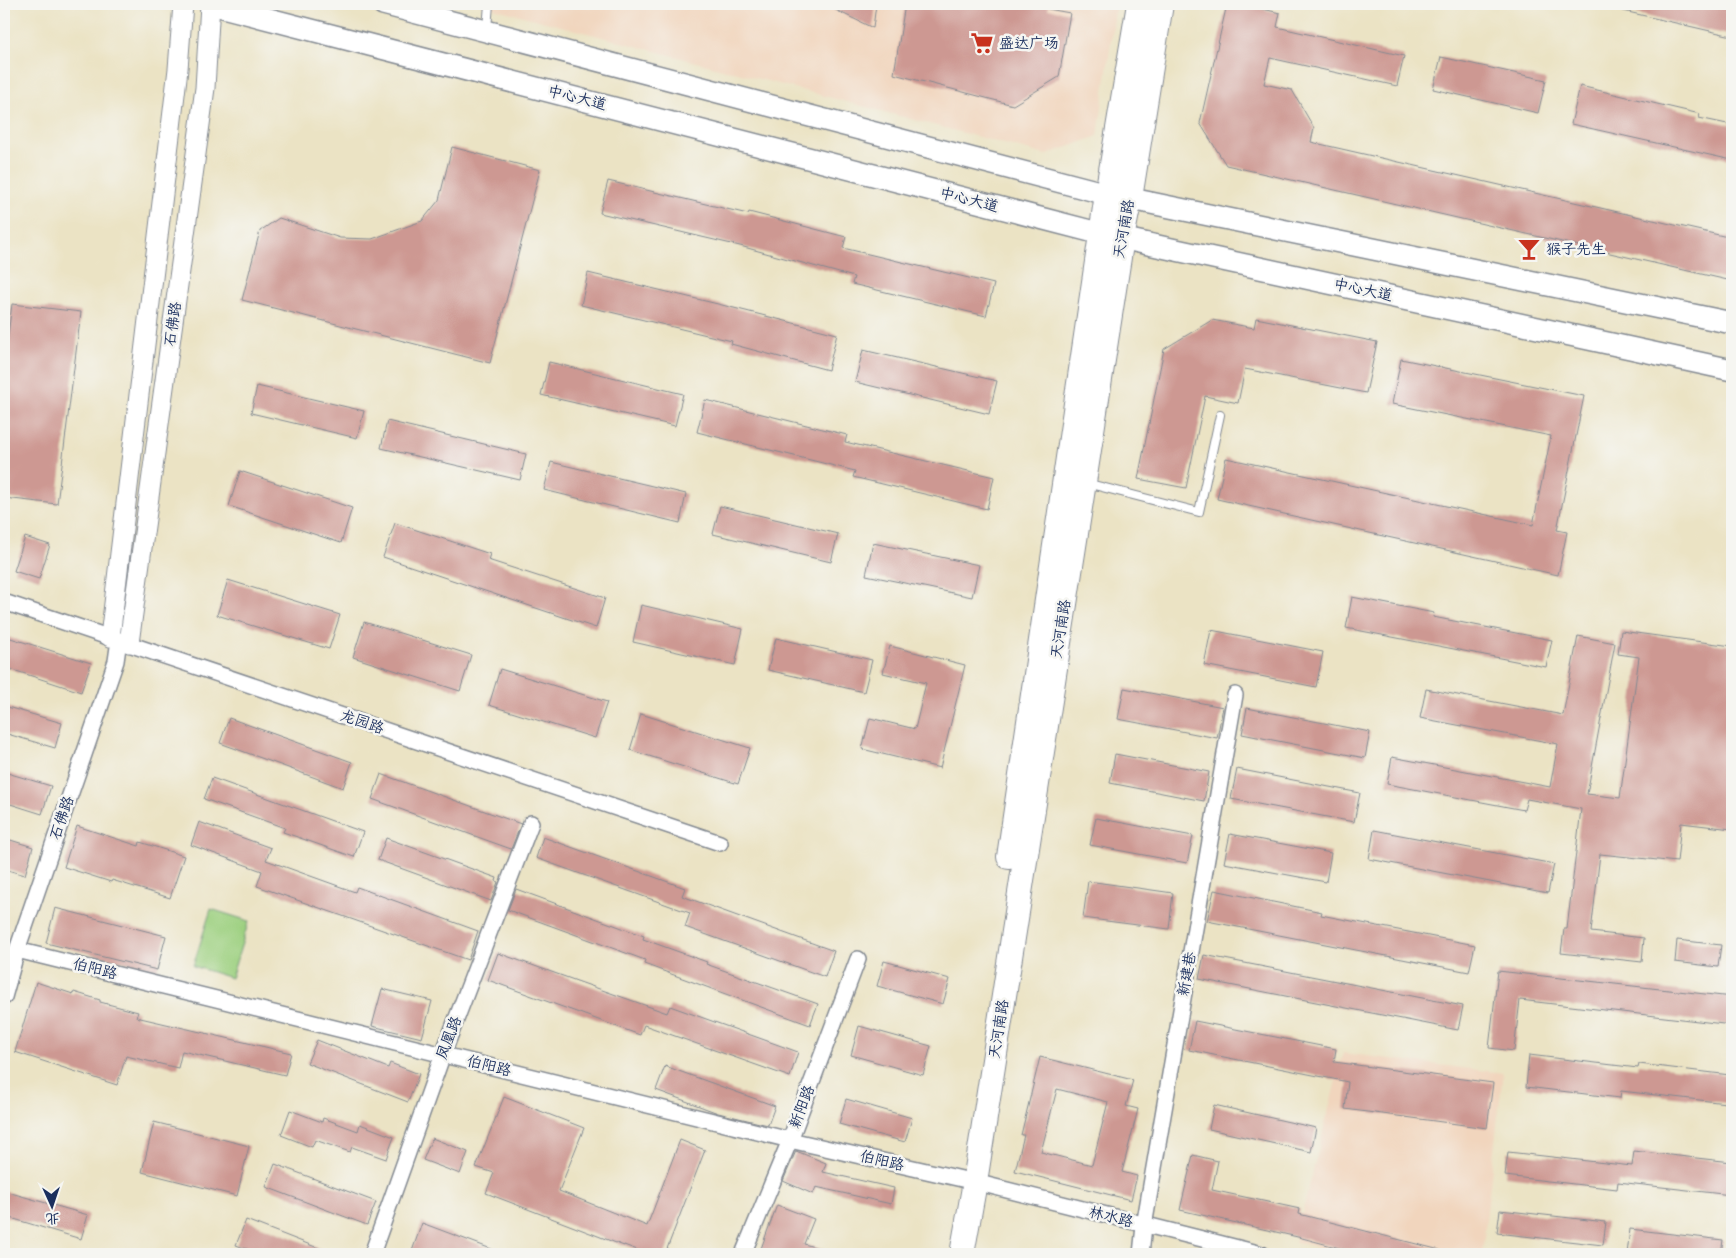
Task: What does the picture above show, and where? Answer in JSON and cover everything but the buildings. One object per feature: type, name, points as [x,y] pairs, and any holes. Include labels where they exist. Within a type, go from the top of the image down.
[{"type":"main road","name":"中心大道","points":[[210,4],[1112,236],[1732,370]]},
{"type":"main road","points":[[383,4],[1119,196],[1732,323]]},
{"type":"main road","name":"天河南路","points":[[1119,196],[1138,4]]},
{"type":"main road","name":"天河南路","points":[[962,1254],[968,1181],[1112,236],[1161,4]]},
{"type":"main road","name":"天河南路","points":[[947,1254],[968,1181],[1084,482],[1112,236]]},
{"type":"street","name":"石佛路","points":[[119,640],[177,79],[183,4]]},
{"type":"street","name":"石佛路","points":[[4,996],[17,950],[116,661],[205,88],[210,4]]},
{"type":"street","name":"龙园路","points":[[4,602],[720,843]]},
{"type":"street","name":"新建巷","points":[[1141,1254],[1144,1226],[1235,695]]},
{"type":"street","name":"凤凰路","points":[[372,1254],[443,1054],[531,823]]},
{"type":"street","name":"伯阳路","points":[[17,950],[790,1140],[968,1181]]},
{"type":"street","name":"新阳路","points":[[743,1254],[790,1140],[858,959]]},
{"type":"street","name":"林水路","points":[[968,1181],[1262,1254]]},
{"type":"lane","points":[[487,31],[489,4]]},
{"type":"lane","points":[[1084,482],[1199,512],[1220,415]]},
{"type":"shaded area","points":[[478,4],[1116,4],[1098,136],[1046,155]]},
{"type":"shaded area","points":[[1343,1053],[1503,1073],[1482,1254],[1344,1254],[1295,1242]]},
{"type":"green space","points":[[211,909],[249,921],[231,978],[193,966]]},
{"type":"place","name":"盛达广场","points":[[982,43]]},
{"type":"place","name":"猴子先生","points":[[1529,249]]}]
